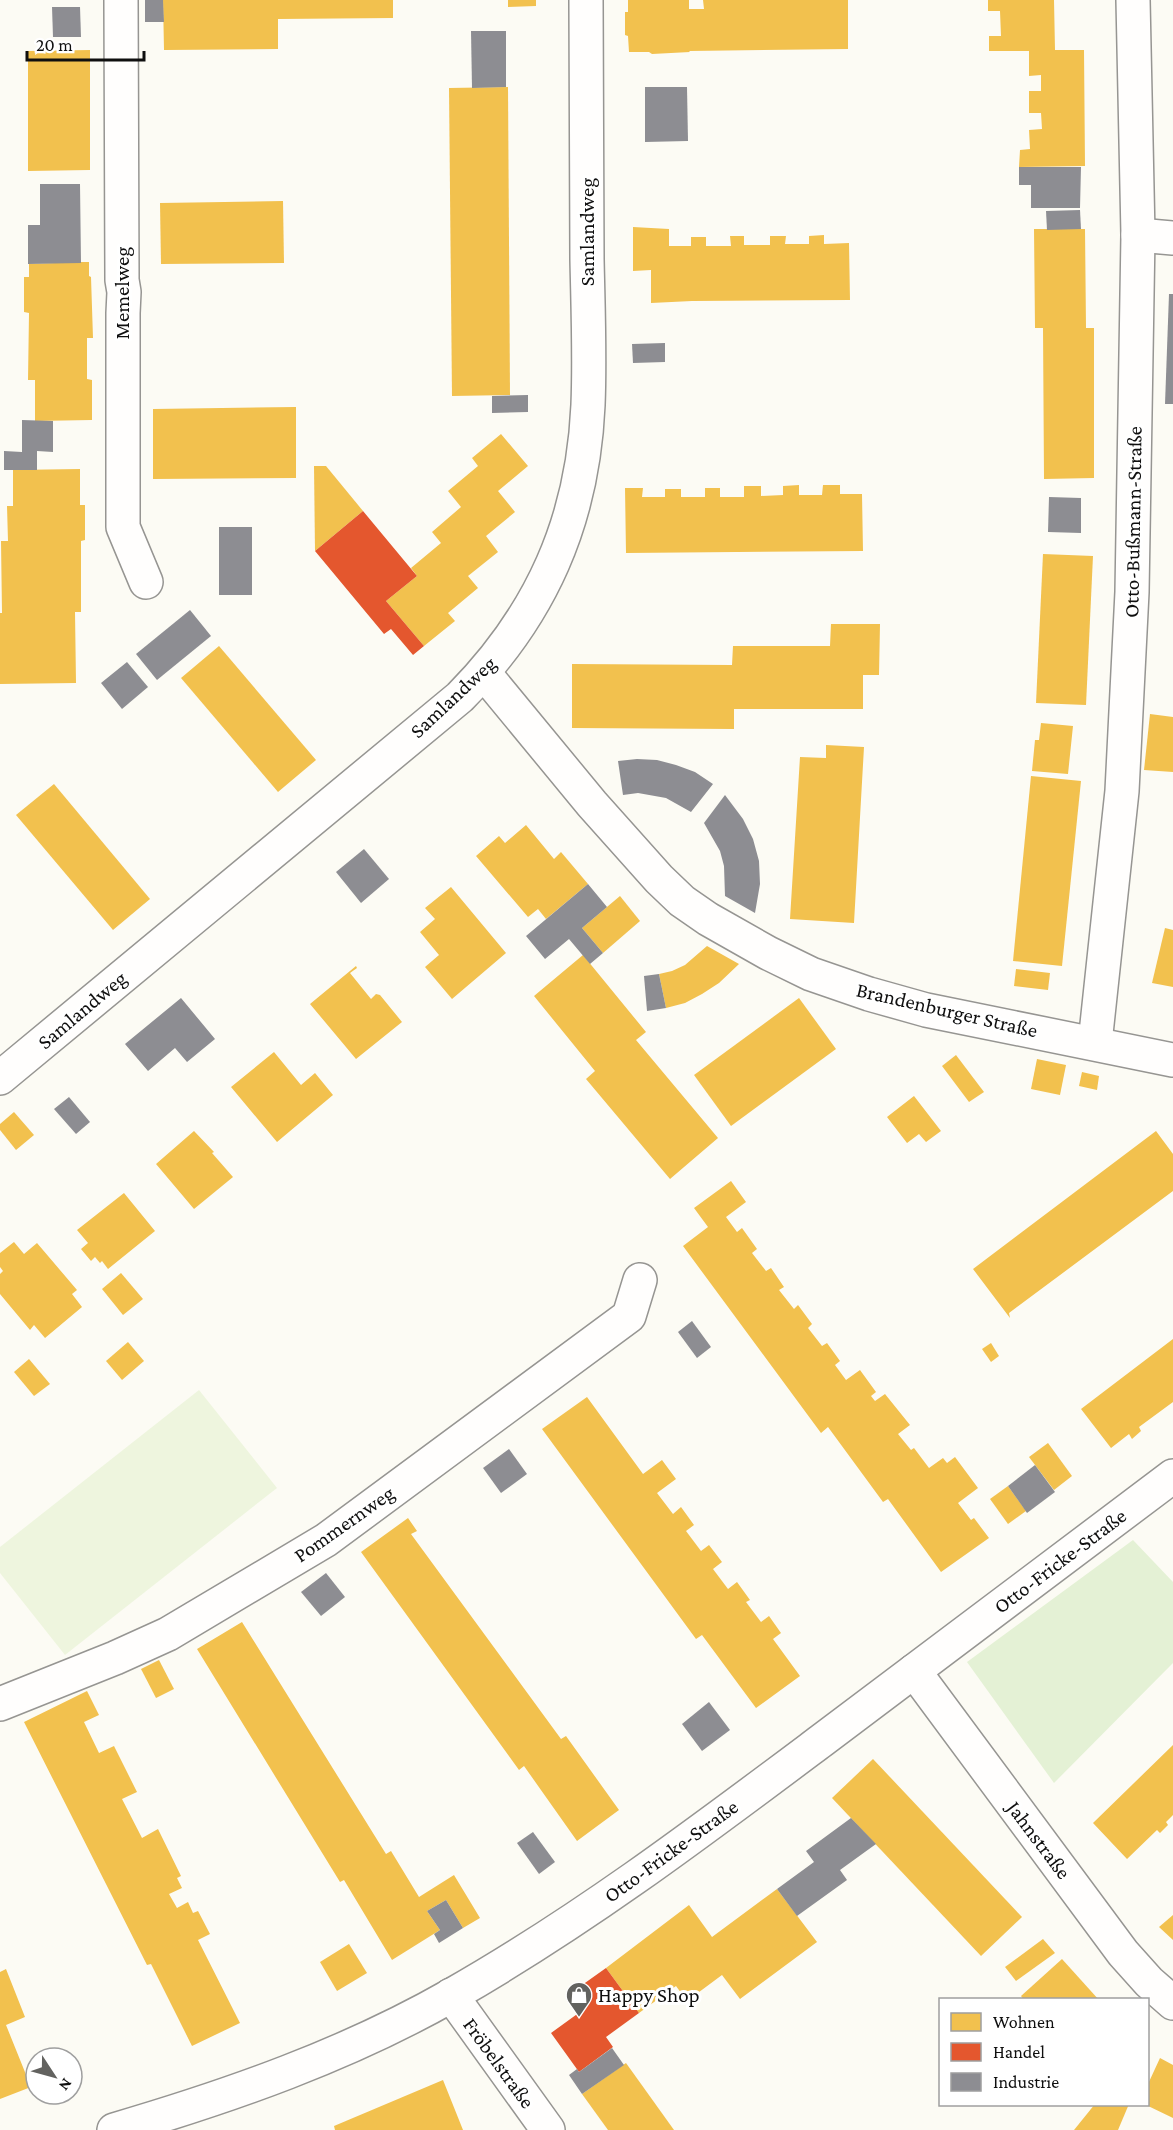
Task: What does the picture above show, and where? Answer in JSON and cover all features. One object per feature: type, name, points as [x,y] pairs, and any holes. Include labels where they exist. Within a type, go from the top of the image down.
[{"type":"street","name":"Memelweg","points":[[121,0],[122,280],[124,292],[123,527],[146,582]]},
{"type":"street","name":"Samlandweg","points":[[0,1078],[460,697],[484,673],[519,626],[547,578],[573,503],[588,406],[586,0]]},
{"type":"street","name":"Otto-Bußmann-Straße","points":[[1095,1043],[1122,791],[1132,592],[1138,235],[1133,0]]},
{"type":"street","points":[[1138,235],[1173,238]]},
{"type":"street","name":"Brandenburger Straße","points":[[484,673],[640,859],[682,901],[768,953],[811,974],[926,1010],[1173,1060]]},
{"type":"street","name":"Pommernweg","points":[[0,1704],[168,1635],[326,1540],[629,1316],[640,1280]]},
{"type":"street","name":"Otto-Fricke-Straße","points":[[114,2130],[169,2114],[286,2073],[364,2040],[451,1995],[549,1936],[668,1856],[1173,1476]]},
{"type":"street","name":"Jahnstraße","points":[[914,1671],[1123,1953],[1149,1982],[1173,2002]]},
{"type":"street","name":"Fröbelstraße","points":[[451,1995],[548,2130]]},
{"type":"green space","points":[[199,1390],[277,1488],[65,1655],[0,1573],[0,1547]]},
{"type":"green space","points":[[1133,1540],[1173,1582],[1173,1663],[1054,1783],[967,1662]]},
{"type":"building: Wohnen","points":[[163,0],[393,0],[393,18],[278,19],[278,49],[164,50]]},
{"type":"building: Wohnen","points":[[508,0],[536,0],[536,6],[508,7]]},
{"type":"building: Wohnen","points":[[628,0],[689,0],[689,9],[704,9],[703,0],[848,0],[848,49],[689,51],[652,54],[629,52],[628,36],[625,35],[625,12],[628,12]]},
{"type":"building: Wohnen","points":[[988,0],[1054,0],[1055,50],[1084,50],[1085,166],[1019,167],[1020,150],[1030,149],[1029,130],[1042,129],[1041,113],[1029,113],[1029,91],[1041,91],[1041,75],[1029,76],[1029,51],[989,51],[989,36],[1001,36],[1000,11],[988,11]]},
{"type":"building: Wohnen","points":[[90,50],[90,170],[28,171],[28,51]]},
{"type":"building: Wohnen","points":[[508,87],[510,395],[452,396],[449,88]]},
{"type":"building: Wohnen","points":[[283,201],[284,263],[161,264],[160,203]]},
{"type":"building: Wohnen","points":[[633,227],[669,229],[669,246],[691,246],[691,237],[706,237],[706,246],[731,246],[730,236],[744,236],[744,245],[770,245],[770,236],[786,236],[785,244],[809,244],[809,236],[824,235],[824,244],[849,243],[850,300],[651,303],[651,270],[633,271]]},
{"type":"building: Wohnen","points":[[1034,229],[1085,229],[1086,328],[1094,328],[1094,478],[1044,479],[1043,328],[1035,328]]},
{"type":"building: Wohnen","points":[[89,262],[93,338],[87,338],[87,379],[92,380],[92,420],[35,421],[35,380],[28,380],[29,313],[24,312],[24,277],[29,277],[29,264]]},
{"type":"building: Wohnen","points":[[296,407],[296,478],[153,479],[153,409]]},
{"type":"building: Wohnen","points":[[501,434],[528,466],[498,491],[515,512],[486,536],[498,552],[468,576],[478,588],[448,613],[455,621],[424,646],[386,601],[417,576],[411,568],[441,543],[432,532],[461,507],[448,491],[478,466],[472,458]]},
{"type":"building: Wohnen","points":[[314,466],[326,466],[363,511],[315,551]]},
{"type":"building: Wohnen","points":[[80,469],[80,505],[85,505],[85,540],[81,541],[81,612],[75,612],[76,683],[0,684],[1,541],[8,541],[7,506],[13,506],[13,470]]},
{"type":"building: Wohnen","points":[[799,485],[799,495],[822,495],[823,485],[840,485],[840,494],[862,494],[863,551],[626,553],[625,488],[643,488],[642,497],[665,497],[665,489],[681,489],[681,497],[705,497],[705,488],[720,488],[720,497],[744,497],[744,486],[761,486],[761,496],[783,495],[783,486]]},
{"type":"building: Wohnen","points":[[1043,554],[1093,556],[1086,705],[1036,703]]},
{"type":"building: Wohnen","points":[[831,624],[880,624],[879,675],[863,675],[863,709],[734,709],[734,729],[572,728],[572,664],[732,665],[733,646],[830,646]]},
{"type":"building: Wohnen","points":[[219,646],[316,760],[278,792],[181,678]]},
{"type":"building: Wohnen","points":[[1150,714],[1173,717],[1173,772],[1144,770]]},
{"type":"building: Wohnen","points":[[1041,723],[1073,726],[1068,774],[1032,771],[1035,740],[1039,740]]},
{"type":"building: Wohnen","points":[[826,745],[864,747],[854,923],[790,919],[800,757],[826,758]]},
{"type":"building: Wohnen","points":[[1031,776],[1081,781],[1062,966],[1013,961]]},
{"type":"building: Wohnen","points":[[54,784],[150,899],[113,930],[16,815]]},
{"type":"building: Wohnen","points":[[526,825],[554,859],[561,852],[588,884],[546,919],[538,909],[528,917],[476,856],[499,836],[505,843]]},
{"type":"building: Wohnen","points":[[451,887],[506,953],[452,999],[425,967],[439,955],[420,932],[435,919],[425,908]]},
{"type":"building: Wohnen","points":[[620,896],[640,921],[603,953],[582,928]]},
{"type":"building: Wohnen","points":[[1165,928],[1173,930],[1173,987],[1152,983]]},
{"type":"building: Wohnen","points":[[707,946],[739,964],[719,983],[702,994],[685,1003],[666,1008],[659,974],[685,965]]},
{"type":"building: Wohnen","points":[[583,955],[646,1032],[636,1040],[718,1138],[670,1179],[586,1079],[595,1071],[534,996]]},
{"type":"building: Wohnen","points":[[356,966],[357,968],[350,973],[371,999],[376,994],[380,995],[402,1022],[356,1059],[310,1004]]},
{"type":"building: Wohnen","points":[[1016,969],[1050,973],[1048,990],[1014,986]]},
{"type":"building: Wohnen","points":[[799,998],[836,1049],[731,1126],[694,1075]]},
{"type":"building: Wohnen","points":[[274,1052],[301,1085],[315,1073],[333,1095],[277,1142],[231,1087]]},
{"type":"building: Wohnen","points":[[956,1055],[984,1092],[969,1102],[942,1066]]},
{"type":"building: Wohnen","points":[[1037,1059],[1066,1065],[1060,1095],[1031,1089]]},
{"type":"building: Wohnen","points":[[1082,1072],[1099,1076],[1097,1090],[1079,1086]]},
{"type":"building: Wohnen","points":[[914,1096],[941,1131],[926,1142],[919,1134],[907,1143],[887,1117]]},
{"type":"building: Wohnen","points":[[14,1112],[34,1135],[16,1150],[0,1130],[0,1124]]},
{"type":"building: Wohnen","points":[[194,1131],[233,1177],[194,1209],[156,1164]]},
{"type":"building: Wohnen","points":[[1156,1131],[1173,1154],[1173,1191],[1009,1313],[1010,1318],[973,1269]]},
{"type":"building: Wohnen","points":[[731,1181],[746,1202],[726,1217],[737,1232],[742,1228],[757,1249],[752,1253],[766,1271],[771,1268],[784,1287],[779,1290],[794,1309],[798,1305],[812,1324],[808,1328],[822,1346],[827,1343],[840,1361],[835,1365],[846,1380],[860,1370],[876,1392],[871,1396],[875,1401],[885,1394],[910,1425],[898,1434],[911,1450],[914,1448],[929,1468],[943,1458],[947,1463],[955,1457],[978,1488],[958,1503],[971,1520],[974,1518],[989,1538],[941,1572],[888,1499],[883,1502],[828,1427],[821,1433],[683,1246],[708,1227],[694,1208]]},
{"type":"building: Wohnen","points":[[124,1193],[155,1231],[108,1269],[102,1261],[100,1263],[95,1257],[91,1261],[81,1249],[88,1243],[77,1230]]},
{"type":"building: Wohnen","points":[[14,1242],[24,1254],[37,1243],[77,1290],[72,1294],[82,1307],[45,1338],[34,1325],[30,1330],[0,1294],[0,1274],[3,1271],[0,1267],[0,1253]]},
{"type":"building: Wohnen","points":[[121,1273],[143,1299],[123,1315],[102,1289]]},
{"type":"building: Wohnen","points":[[1173,1339],[1173,1402],[1139,1427],[1141,1431],[1132,1439],[1129,1434],[1111,1448],[1081,1409]]},
{"type":"building: Wohnen","points":[[128,1342],[144,1361],[122,1380],[106,1361]]},
{"type":"building: Wohnen","points":[[991,1343],[999,1356],[991,1362],[982,1349]]},
{"type":"building: Wohnen","points":[[29,1359],[50,1384],[34,1396],[14,1372]]},
{"type":"building: Wohnen","points":[[587,1397],[643,1474],[662,1460],[676,1479],[657,1493],[673,1514],[681,1507],[694,1525],[686,1531],[701,1551],[709,1545],[722,1562],[713,1569],[728,1589],[737,1582],[750,1600],[746,1602],[761,1622],[769,1616],[781,1633],[773,1639],[800,1676],[756,1708],[702,1635],[696,1639],[542,1429]]},
{"type":"building: Wohnen","points":[[1048,1443],[1072,1476],[1054,1490],[1029,1457]]},
{"type":"building: Wohnen","points":[[1008,1486],[1026,1511],[1008,1524],[990,1499]]},
{"type":"building: Wohnen","points":[[408,1518],[417,1531],[411,1534],[561,1739],[566,1736],[619,1810],[577,1841],[524,1766],[519,1770],[361,1552]]},
{"type":"building: Wohnen","points":[[242,1622],[386,1854],[391,1851],[419,1897],[454,1875],[480,1918],[463,1928],[446,1900],[427,1911],[440,1930],[392,1960],[344,1880],[340,1882],[197,1649]]},
{"type":"building: Wohnen","points":[[159,1660],[174,1689],[156,1698],[141,1669]]},
{"type":"building: Wohnen","points":[[87,1691],[99,1715],[84,1722],[99,1753],[114,1746],[137,1792],[122,1799],[142,1838],[158,1829],[181,1876],[177,1878],[182,1888],[169,1894],[177,1908],[188,1902],[193,1913],[198,1911],[210,1934],[198,1940],[240,2023],[192,2046],[151,1964],[147,1965],[24,1722]]},
{"type":"building: Wohnen","points":[[1173,1745],[1173,1815],[1166,1822],[1168,1825],[1160,1833],[1157,1830],[1127,1859],[1093,1823]]},
{"type":"building: Wohnen","points":[[873,1759],[1022,1917],[981,1956],[832,1798]]},
{"type":"building: Wohnen","points":[[777,1889],[817,1942],[740,1999],[722,1975],[687,2001],[676,1986],[639,2013],[606,1968],[689,1905],[712,1937]]},
{"type":"building: Wohnen","points":[[1173,1915],[1173,1940],[1159,1927]]},
{"type":"building: Wohnen","points":[[1043,1939],[1055,1953],[1016,1981],[1005,1967]]},
{"type":"building: Wohnen","points":[[349,1944],[367,1973],[337,1991],[320,1962]]},
{"type":"building: Wohnen","points":[[1062,1959],[1097,1998],[1022,1998],[1021,1996]]},
{"type":"building: Wohnen","points":[[6,1969],[25,2017],[6,2025],[24,2070],[24,2090],[0,2099],[0,1972]]},
{"type":"building: Wohnen","points":[[1160,2058],[1173,2065],[1173,2118],[1148,2106],[1149,2082]]},
{"type":"building: Wohnen","points":[[626,2063],[674,2130],[608,2130],[582,2094]]},
{"type":"building: Wohnen","points":[[443,2080],[463,2130],[335,2130],[334,2126]]},
{"type":"building: Wohnen","points":[[1093,2106],[1128,2106],[1118,2130],[1074,2130]]},
{"type":"building: Handel","points":[[363,511],[417,576],[386,601],[424,646],[413,655],[391,629],[384,634],[315,551]]},
{"type":"building: Handel","points":[[606,1968],[639,2013],[606,2037],[613,2047],[579,2072],[551,2033],[580,2012],[568,1995]]},
{"type":"building: Industrie","points":[[145,0],[163,0],[164,22],[145,22]]},
{"type":"building: Industrie","points":[[52,7],[80,7],[81,37],[53,37]]},
{"type":"building: Industrie","points":[[471,31],[506,31],[506,87],[472,88]]},
{"type":"building: Industrie","points":[[645,87],[687,87],[688,141],[645,142]]},
{"type":"building: Industrie","points":[[1019,167],[1081,167],[1080,208],[1031,208],[1031,185],[1019,185]]},
{"type":"building: Industrie","points":[[40,184],[80,184],[81,263],[28,264],[28,225],[40,225]]},
{"type":"building: Industrie","points":[[1080,210],[1081,229],[1047,230],[1046,211]]},
{"type":"building: Industrie","points":[[1169,294],[1173,294],[1173,404],[1165,404]]},
{"type":"building: Industrie","points":[[665,343],[665,362],[633,363],[632,344]]},
{"type":"building: Industrie","points":[[528,395],[528,412],[492,413],[492,396]]},
{"type":"building: Industrie","points":[[22,420],[53,421],[53,452],[37,451],[37,470],[4,470],[4,451],[22,452]]},
{"type":"building: Industrie","points":[[1049,497],[1081,498],[1081,533],[1048,532]]},
{"type":"building: Industrie","points":[[219,527],[252,527],[252,595],[219,595]]},
{"type":"building: Industrie","points":[[190,610],[211,636],[157,680],[136,654]]},
{"type":"building: Industrie","points":[[127,662],[148,687],[122,709],[101,683]]},
{"type":"building: Industrie","points":[[657,760],[676,765],[695,772],[713,784],[691,812],[666,798],[638,793],[623,795],[618,761]]},
{"type":"building: Industrie","points":[[725,795],[743,819],[753,839],[759,861],[760,884],[755,913],[725,896],[724,866],[720,851],[704,823]]},
{"type":"building: Industrie","points":[[364,849],[389,879],[361,903],[336,872]]},
{"type":"building: Industrie","points":[[588,884],[607,907],[582,928],[603,953],[590,964],[569,939],[545,959],[526,936]]},
{"type":"building: Industrie","points":[[659,974],[666,1008],[647,1011],[644,976]]},
{"type":"building: Industrie","points":[[181,998],[215,1039],[187,1062],[175,1048],[148,1071],[125,1044]]},
{"type":"building: Industrie","points":[[69,1097],[90,1122],[76,1134],[54,1109]]},
{"type":"building: Industrie","points":[[692,1321],[711,1347],[697,1358],[678,1332]]},
{"type":"building: Industrie","points":[[509,1449],[527,1474],[501,1493],[483,1468]]},
{"type":"building: Industrie","points":[[1035,1465],[1055,1492],[1027,1513],[1008,1486]]},
{"type":"building: Industrie","points":[[326,1573],[345,1597],[321,1616],[301,1592]]},
{"type":"building: Industrie","points":[[709,1702],[730,1730],[702,1751],[682,1724]]},
{"type":"building: Industrie","points":[[851,1818],[876,1844],[840,1870],[847,1880],[797,1916],[777,1889],[814,1862],[806,1851]]},
{"type":"building: Industrie","points":[[533,1832],[555,1862],[539,1874],[517,1843]]},
{"type":"building: Industrie","points":[[446,1900],[463,1928],[439,1943],[434,1934],[440,1930],[427,1911]]},
{"type":"building: Industrie","points":[[612,2048],[624,2065],[582,2094],[569,2075],[577,2069],[579,2072]]},
{"type":"place","name":"Happy Shop","points":[[579,2018]]}]
